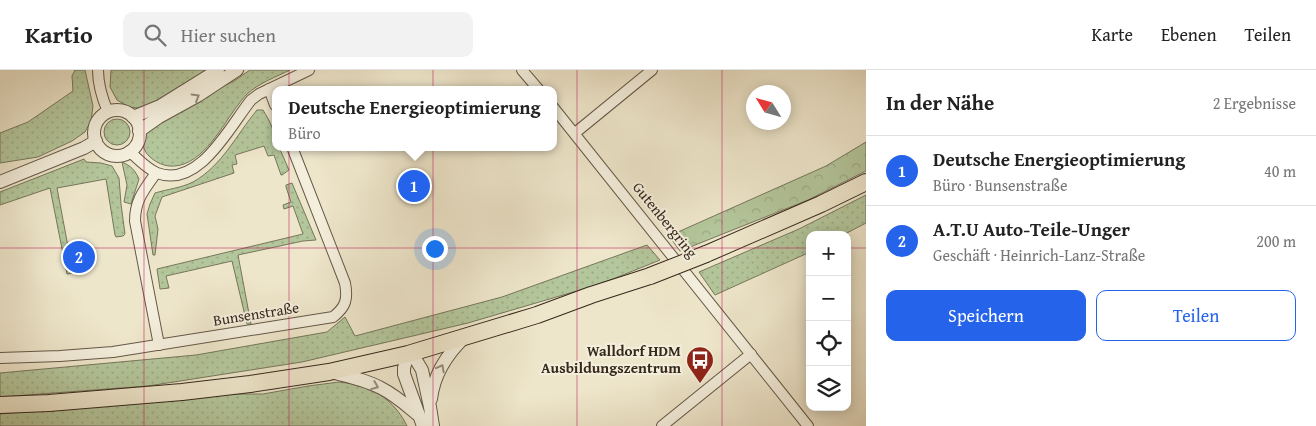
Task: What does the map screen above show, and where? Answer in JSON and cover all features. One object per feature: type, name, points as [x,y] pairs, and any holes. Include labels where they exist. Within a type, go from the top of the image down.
[{"type":"main road","points":[[0,405],[174,393],[250,384],[329,372],[408,354],[537,315],[650,276],[821,204],[866,182]]},
{"type":"street","points":[[98,70],[103,99],[108,112]]},
{"type":"street","points":[[133,117],[160,106],[218,70]]},
{"type":"street","points":[[139,131],[159,117],[199,96],[238,70]]},
{"type":"street","points":[[275,86],[309,70]]},
{"type":"street","points":[[522,70],[536,86]]},
{"type":"street","points":[[574,133],[652,70]]},
{"type":"street","points":[[129,152],[156,173],[174,176],[185,173],[195,167],[215,148],[252,100],[272,88]]},
{"type":"street","points":[[269,89],[272,97]]},
{"type":"street","points":[[113,110],[124,111],[133,117],[139,131],[139,139],[135,146],[129,152],[123,154],[117,155],[104,152],[96,141],[94,132],[100,118],[113,110]]},
{"type":"street","name":"Gutenbergring","points":[[557,112],[808,426]]},
{"type":"street","points":[[0,182],[84,148],[96,141]]},
{"type":"street","name":"Bunsenstraße","points":[[0,358],[113,352],[333,317],[344,304],[347,295],[345,283],[294,151]]},
{"type":"street","points":[[156,173],[140,196],[135,210],[135,221],[159,345]]},
{"type":"street","points":[[430,407],[432,389],[440,370],[454,348],[465,336]]},
{"type":"street","points":[[421,421],[404,374],[408,354],[416,360],[422,370],[433,426]]},
{"type":"street","points":[[662,426],[751,354]]},
{"type":"street","points":[[329,372],[380,387],[401,400],[421,421]]},
{"type":"green space","points":[[75,70],[85,70],[93,106],[91,121],[85,132],[72,141],[38,157],[0,163],[0,133],[28,122],[73,91],[72,76]]},
{"type":"green space","points":[[111,70],[208,70],[151,104],[138,108],[129,107],[117,100],[110,87]]},
{"type":"green space","points":[[250,70],[290,70],[262,83],[247,94],[208,146],[190,161],[180,165],[169,166],[160,164],[146,153],[143,144],[145,131]]},
{"type":"green space","points":[[257,110],[263,110],[272,127],[272,151],[281,151],[289,170],[281,175],[274,155],[268,156],[264,146],[235,155],[237,164],[232,165],[234,173],[162,197],[155,216],[158,229],[155,255],[153,255],[147,214],[155,193],[193,182],[221,159]]},
{"type":"green space","points":[[117,119],[126,123],[130,132],[126,141],[117,145],[108,141],[104,132],[108,123]]},
{"type":"green space","points":[[866,142],[866,171],[808,200],[680,251],[669,236],[826,166]]},
{"type":"green space","points":[[84,159],[86,162],[112,166],[119,178],[125,234],[116,237],[115,235],[106,179],[57,188],[73,273],[67,274],[50,188],[0,205],[0,192]]},
{"type":"green space","points":[[122,162],[136,173],[139,179],[131,204],[124,202],[127,185]]},
{"type":"green space","points":[[292,183],[316,240],[238,255],[251,324],[247,324],[232,261],[166,276],[169,288],[160,289],[157,269],[303,234],[293,206],[284,209],[283,205],[291,202],[286,185]]},
{"type":"green space","points":[[866,195],[866,223],[851,231],[806,231],[806,254],[715,295],[699,272],[799,229]]},
{"type":"green space","points":[[647,245],[660,260],[587,288],[468,323],[302,362],[148,386],[0,397],[0,373],[196,355],[327,332],[345,317],[355,336],[502,297]]},
{"type":"green space","points":[[339,382],[363,386],[379,394],[398,411],[407,426],[0,426],[0,414],[227,394],[263,394]]},
{"type":"place","name":"Deutsche Energieoptimierung","points":[[414,186]]},
{"type":"place","name":"A.T.U Auto-Teile-Unger","points":[[79,257]]},
{"type":"place","name":"Walldorf HDM Ausbildungszentrum","points":[[700,384]]}]
